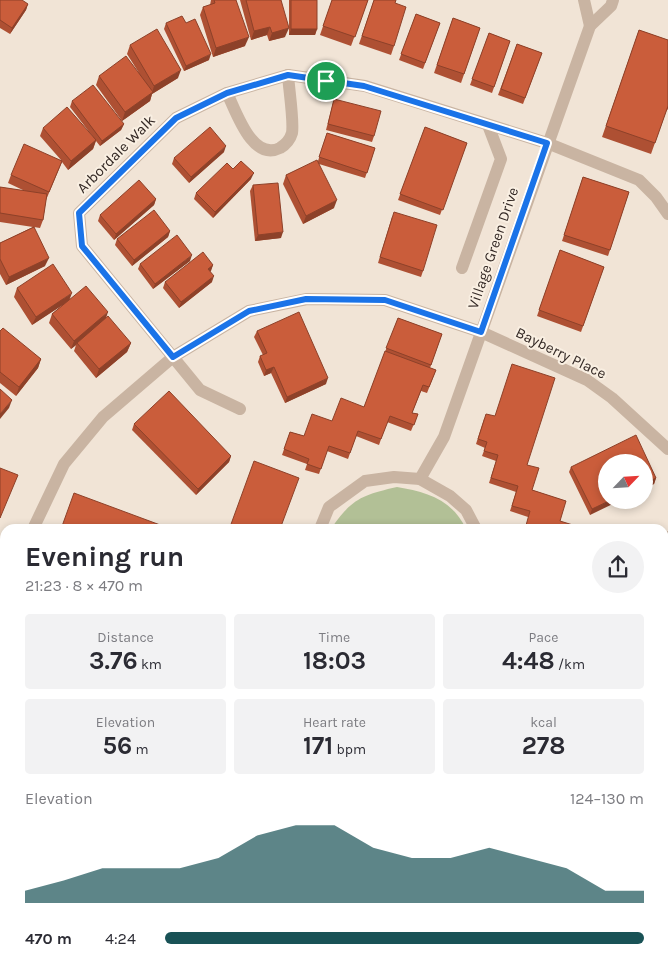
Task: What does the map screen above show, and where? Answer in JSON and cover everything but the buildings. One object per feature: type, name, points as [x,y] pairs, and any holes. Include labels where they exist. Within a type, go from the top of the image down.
[{"type":"street","points":[[584,0],[590,26]]},
{"type":"street","name":"Village Green Drive","points":[[420,479],[444,437],[590,26],[611,6],[613,0]]},
{"type":"street","points":[[227,93],[253,143],[264,149],[276,150],[286,144],[292,134],[288,75]]},
{"type":"street","name":"Arbordale Walk","points":[[173,357],[82,246],[79,213],[176,118],[227,93],[288,75],[364,86],[547,143],[639,180],[656,197],[668,214]]},
{"type":"street","points":[[462,268],[501,159],[488,125]]},
{"type":"street","name":"Bayberry Place","points":[[35,524],[64,464],[103,417],[173,357],[249,311],[306,299],[385,300],[481,332],[587,380],[612,398],[668,449]]},
{"type":"street","points":[[173,357],[200,390],[240,409]]},
{"type":"street","points":[[322,524],[329,507],[365,481],[394,476],[420,479],[450,496],[466,510],[473,524]]},
{"type":"green space","points":[[397,487],[418,491],[446,504],[463,524],[334,524],[351,505],[375,493]]},
{"type":"route","points":[[288,75],[326,81],[364,86],[547,143],[481,332],[385,300],[306,299],[249,311],[173,357],[82,246],[79,213],[176,118],[227,93],[288,75]]}]
